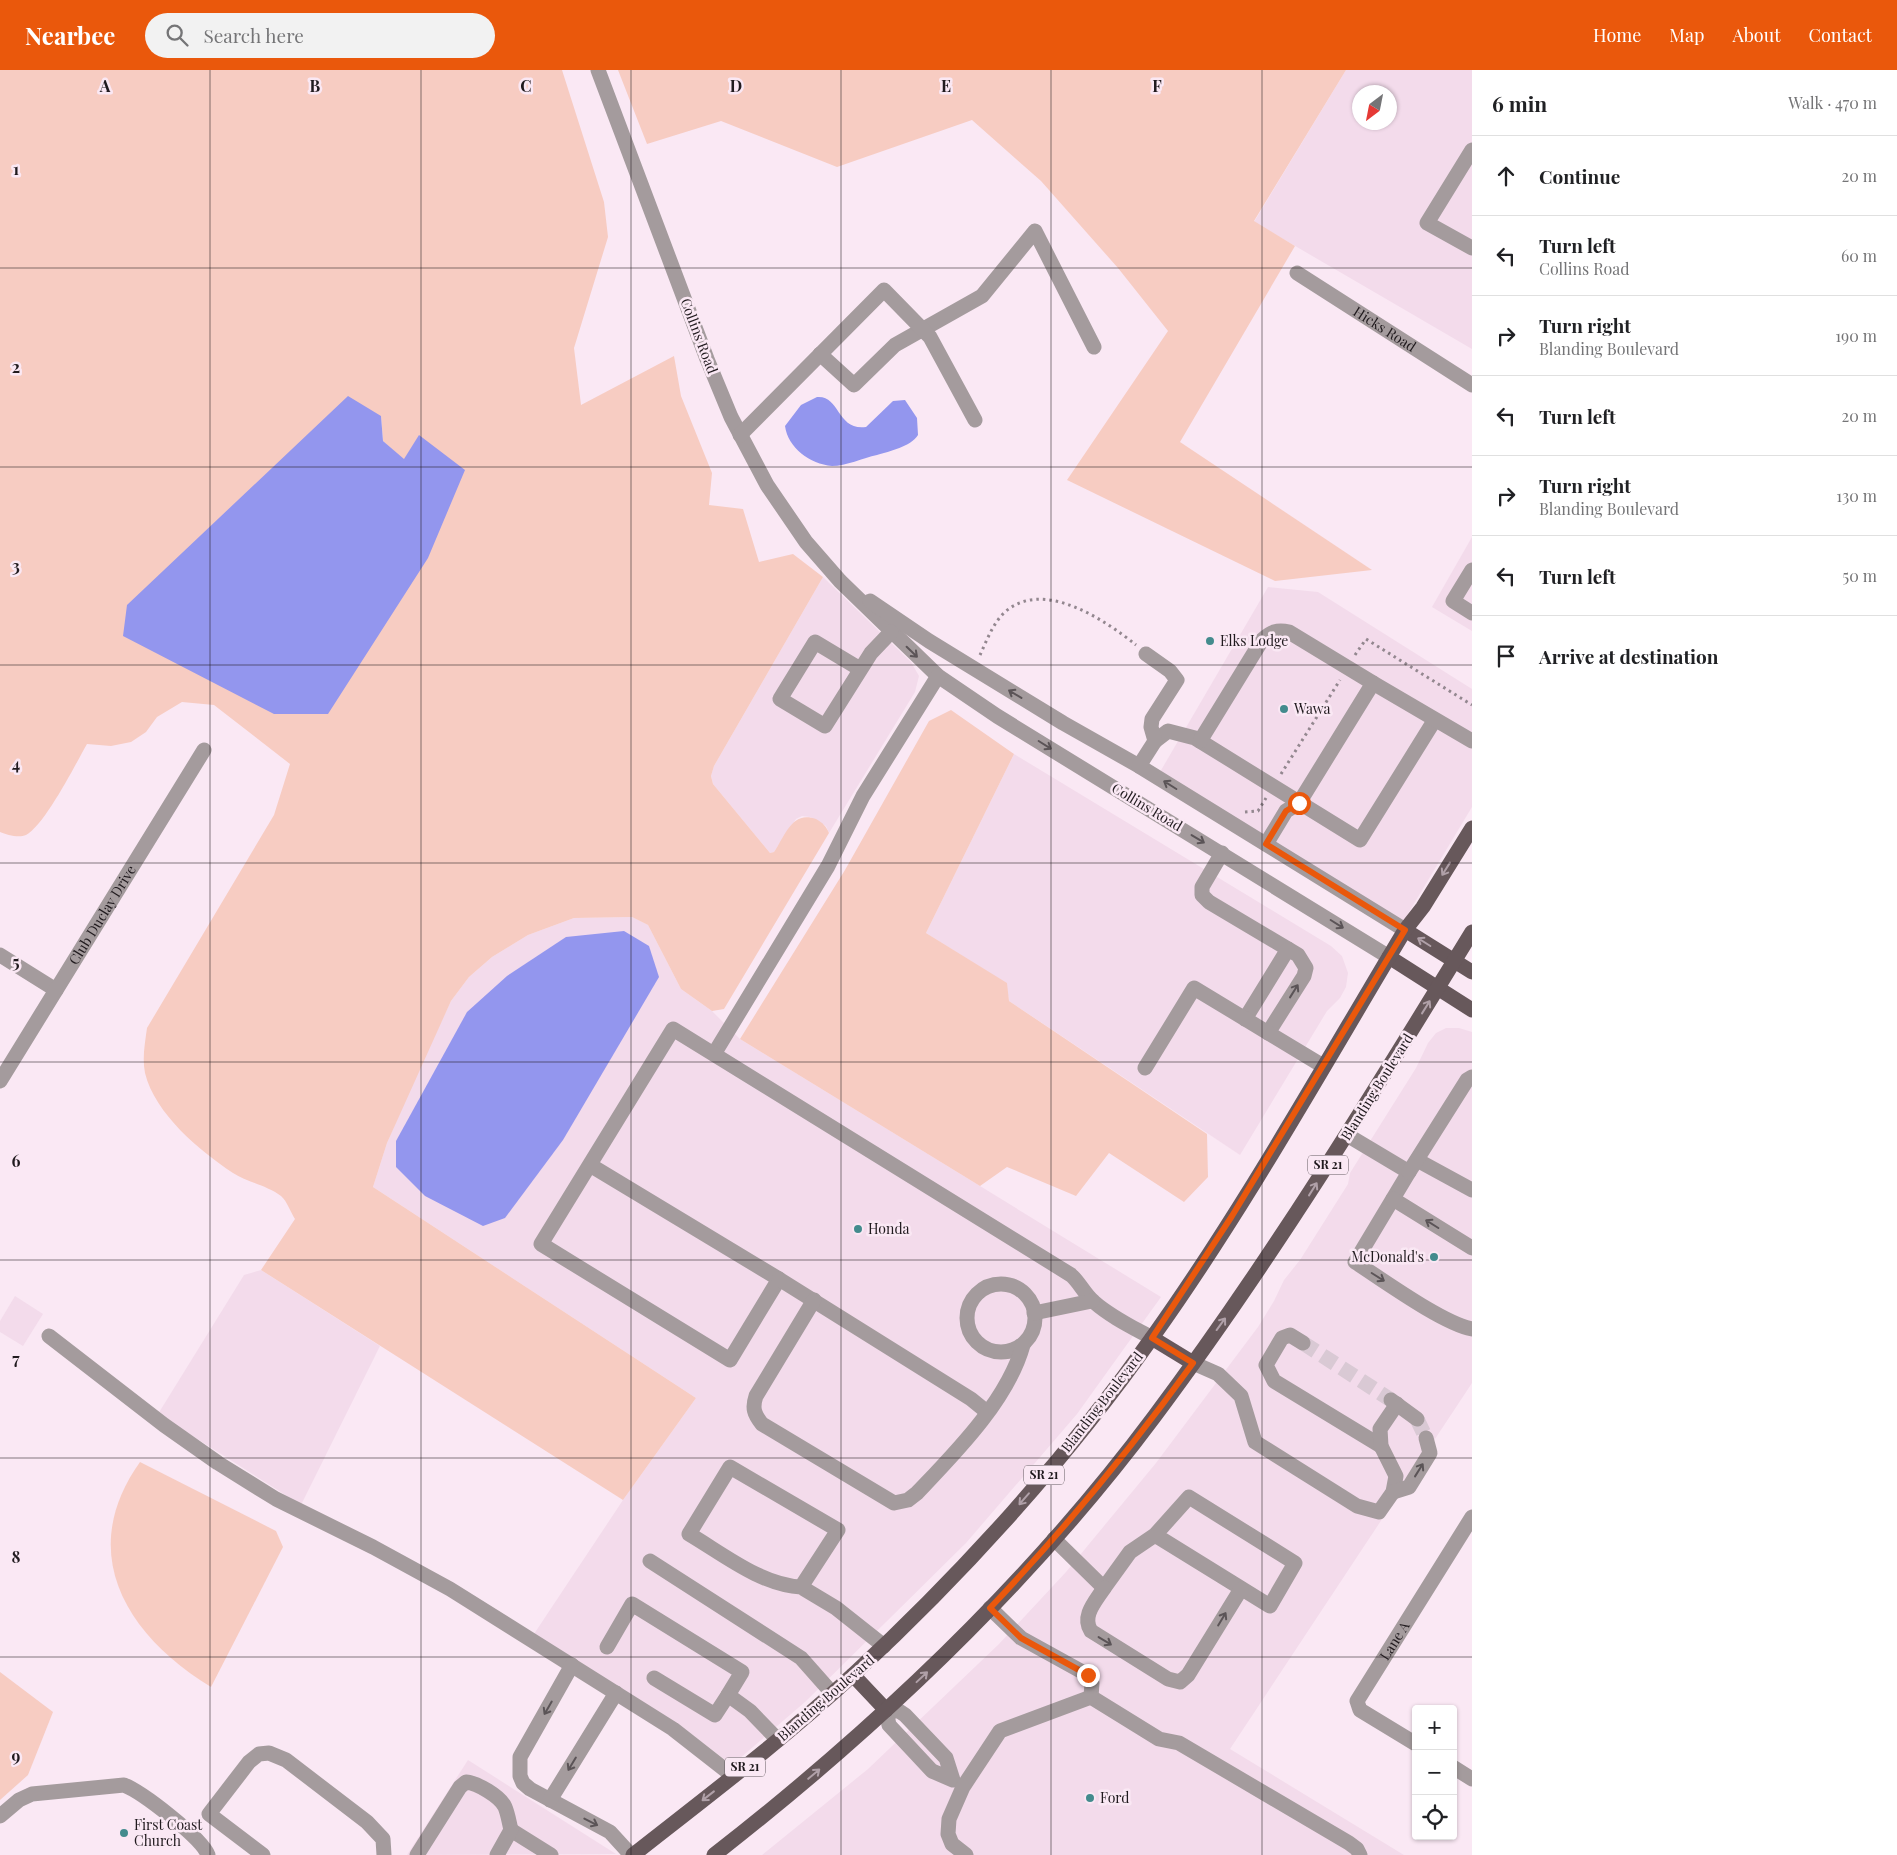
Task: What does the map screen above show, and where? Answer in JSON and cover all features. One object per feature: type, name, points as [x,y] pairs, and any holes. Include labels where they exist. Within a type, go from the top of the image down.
[{"type":"main road","name":"Blanding Boulevard","points":[[632,1855],[778,1740],[853,1675],[977,1551],[1025,1497],[1152,1338],[1192,1280],[1405,930],[1423,907],[1472,828]]},
{"type":"main road","name":"Collins Road","points":[[1405,930],[1472,972]]},
{"type":"main road","name":"Blanding Boulevard","points":[[714,1855],[816,1772],[947,1654],[1054,1539],[1153,1419],[1254,1278],[1347,1135],[1472,932]]},
{"type":"main road","name":"Collins Road","points":[[1389,957],[1472,1010]]},
{"type":"main road","points":[[1152,1338],[1193,1363]]},
{"type":"main road","points":[[853,1675],[886,1710]]},
{"type":"street","name":"Collins Road","points":[[598,70],[707,360],[740,434],[785,514],[840,581],[938,676],[997,716],[1389,957]]},
{"type":"street","points":[[1472,150],[1427,223],[1472,248]]},
{"type":"street","points":[[820,354],[854,385],[895,345],[982,296],[1035,231],[1094,347]]},
{"type":"street","name":"Hicks Road","points":[[1297,273],[1472,385]]},
{"type":"street","points":[[740,434],[884,290],[930,337],[975,420]]},
{"type":"street","points":[[1472,570],[1453,601],[1472,612]]},
{"type":"street","name":"Collins Road","points":[[840,581],[974,669],[1139,766],[1405,930]]},
{"type":"street","points":[[1200,741],[1262,640],[1270,633],[1279,630],[1289,632],[1434,721],[1446,725],[1472,742]]},
{"type":"street","points":[[860,669],[815,642],[780,699],[825,726],[871,653],[891,632]]},
{"type":"street","points":[[1146,654],[1170,670],[1177,680],[1152,719],[1151,727],[1155,741]]},
{"type":"street","points":[[714,1054],[828,866],[864,796],[938,676]]},
{"type":"street","points":[[1266,844],[1286,811],[1299,803],[1373,684]]},
{"type":"street","points":[[1139,766],[1155,741],[1168,731],[1185,734],[1200,741],[1360,840],[1434,721]]},
{"type":"street","name":"Club Duclay Drive","points":[[0,1081],[204,750]]},
{"type":"street","points":[[1222,853],[1202,887],[1202,895],[1209,902],[1298,955],[1306,968],[1304,976],[1268,1032]]},
{"type":"street","points":[[1245,1018],[1288,950]]},
{"type":"street","points":[[0,955],[56,990]]},
{"type":"street","points":[[1145,1068],[1194,988],[1323,1066]]},
{"type":"street","points":[[780,1279],[730,1360],[541,1244],[673,1029],[1071,1275],[1081,1284],[1092,1301],[1126,1324],[1152,1338]]},
{"type":"street","points":[[1472,1077],[1467,1080],[1355,1262],[1432,1310],[1463,1327],[1472,1329]]},
{"type":"street","points":[[1347,1135],[1413,1166],[1472,1190]]},
{"type":"street","points":[[590,1165],[814,1300],[987,1412]]},
{"type":"street","points":[[1393,1199],[1472,1248]]},
{"type":"street","points":[[814,1300],[756,1396],[753,1406],[755,1414],[762,1424],[894,1503],[908,1500],[917,1493],[987,1412],[1008,1381],[1023,1345],[1034,1328],[1034,1313],[1029,1299],[1022,1292],[1005,1285],[986,1288],[978,1293],[969,1308],[968,1326],[977,1342],[984,1347],[1004,1352],[1023,1345]]},
{"type":"street","points":[[1034,1313],[1092,1301]]},
{"type":"street","points":[[1304,1343],[1290,1335],[1282,1338],[1266,1365],[1274,1381],[1381,1446]]},
{"type":"street","points":[[49,1336],[164,1425],[218,1463],[276,1498],[373,1547],[450,1589],[673,1728],[733,1776]]},
{"type":"street","points":[[1193,1363],[1218,1374],[1241,1396],[1255,1442],[1357,1506],[1379,1512],[1393,1492],[1396,1476],[1381,1446],[1380,1429],[1394,1402],[1417,1419]]},
{"type":"street","points":[[1393,1492],[1409,1487],[1430,1453],[1426,1438]]},
{"type":"street","points":[[801,1587],[838,1530],[730,1467],[690,1534],[762,1576],[783,1586],[801,1587],[836,1608],[884,1646]]},
{"type":"street","points":[[1155,1535],[1270,1606],[1295,1564],[1189,1497],[1155,1535],[1130,1552],[1104,1588],[1088,1615],[1087,1620],[1091,1631],[1168,1679],[1180,1682],[1188,1675],[1241,1589]]},
{"type":"street","name":"Lane A","points":[[1412,1742],[1360,1710],[1357,1701],[1472,1517]]},
{"type":"street","points":[[1054,1539],[1104,1588]]},
{"type":"street","points":[[650,1561],[801,1658],[832,1693]]},
{"type":"street","points":[[607,1647],[632,1604],[742,1672],[715,1715],[654,1678]]},
{"type":"street","points":[[990,1608],[1021,1638],[1088,1675],[1092,1683],[1091,1697]]},
{"type":"street","points":[[572,1666],[518,1763],[523,1783],[550,1800],[610,1832],[632,1855]]},
{"type":"street","points":[[550,1800],[616,1692]]},
{"type":"street","points":[[728,1695],[750,1711],[778,1740]]},
{"type":"street","points":[[966,1855],[952,1844],[948,1834],[949,1819],[958,1784],[1000,1731],[1091,1697]]},
{"type":"street","points":[[1091,1697],[1159,1739],[1179,1743],[1349,1843],[1357,1849],[1360,1855]]},
{"type":"street","points":[[886,1710],[889,1726],[932,1771],[958,1784]]},
{"type":"street","points":[[263,1855],[209,1814],[255,1756],[269,1753],[286,1760],[367,1822],[383,1839],[384,1855]]},
{"type":"street","points":[[1457,1770],[1472,1779]]},
{"type":"street","points":[[417,1855],[460,1787],[466,1782],[477,1786],[502,1802],[511,1830],[550,1855]]},
{"type":"street","points":[[0,1816],[19,1800],[32,1794],[119,1784],[136,1791],[200,1841],[208,1855]]},
{"type":"street","points":[[200,1841],[217,1820]]},
{"type":"street","points":[[497,1855],[511,1830]]},
{"type":"path","points":[[974,669],[992,631],[1004,613],[1018,604],[1036,600],[1055,600],[1077,607],[1146,654]]},
{"type":"shaded area","points":[[0,70],[562,70],[604,202],[608,237],[574,348],[581,405],[674,356],[681,396],[712,473],[709,505],[743,509],[759,562],[793,554],[823,577],[714,766],[711,776],[713,784],[770,853],[774,852],[790,826],[801,818],[816,819],[827,828],[829,833],[724,1009],[712,1011],[681,989],[648,925],[632,917],[574,918],[528,935],[492,957],[469,977],[451,1001],[387,1143],[373,1187],[696,1398],[623,1500],[261,1270],[295,1219],[287,1204],[281,1196],[233,1173],[193,1143],[158,1103],[150,1088],[144,1062],[147,1028],[274,815],[290,764],[214,705],[182,702],[157,717],[146,732],[131,742],[111,746],[87,744],[59,794],[34,829],[26,835],[20,836],[0,832]],"holes":[[[381,416],[383,441],[404,460],[420,435],[274,714]]]},
{"type":"shaded area","points":[[618,70],[1346,70],[1254,221],[1295,246],[1180,442],[1372,570],[1275,581],[1067,480],[1168,331],[1118,268],[1041,181],[972,120],[837,167],[721,121],[647,144]]},
{"type":"shaded area","points":[[1346,70],[1472,70],[1472,349],[1254,222]]},
{"type":"shaded area","points":[[1472,537],[1472,631],[1432,607]]},
{"type":"shaded area","points":[[823,577],[911,662],[919,676],[915,692],[829,833],[826,826],[810,817],[802,816],[796,819],[774,852],[770,853],[713,784],[711,776],[714,766]]},
{"type":"shaded area","points":[[1268,587],[1318,592],[1472,689],[1472,807],[1403,922],[1160,772]]},
{"type":"shaded area","points":[[951,710],[1014,754],[926,933],[1007,983],[1009,1001],[1207,1134],[1208,1177],[1184,1202],[1109,1153],[1076,1196],[1007,1167],[980,1186],[740,1039],[845,870],[929,721]]},
{"type":"shaded area","points":[[1014,754],[1331,946],[1342,956],[1348,973],[1346,987],[1340,998],[1327,1011],[1240,1155],[1009,1001],[1006,983],[926,933]]},
{"type":"shaded area","points":[[632,917],[648,925],[681,989],[712,1011],[740,1039],[1161,1297],[1077,1414],[966,1543],[805,1702],[732,1765],[686,1730],[534,1634],[623,1500],[696,1398],[373,1187],[387,1143],[415,1077],[451,1001],[469,977],[492,957],[528,935],[574,918]]},
{"type":"shaded area","points":[[1446,1028],[1459,1028],[1472,1032],[1472,1383],[1230,1749],[1404,1855],[762,1855],[868,1769],[999,1644],[1066,1572],[1156,1463],[1258,1327],[1284,1280],[1300,1260],[1348,1184],[1350,1173],[1416,1068],[1428,1043],[1436,1033]]},
{"type":"shaded area","points":[[261,1270],[380,1346],[301,1505],[158,1414],[244,1275]]},
{"type":"shaded area","points":[[15,1296],[43,1314],[23,1346],[0,1332],[0,1321]]},
{"type":"shaded area","points":[[140,1462],[276,1531],[283,1547],[211,1687],[181,1666],[155,1643],[134,1617],[120,1590],[112,1560],[112,1528],[121,1496]]},
{"type":"shaded area","points":[[0,1672],[53,1712],[28,1775],[0,1800]]},
{"type":"shaded area","points":[[468,1760],[616,1854],[407,1855]]},
{"type":"water","points":[[348,396],[381,416],[383,441],[404,459],[419,435],[465,470],[428,558],[328,714],[274,714],[123,636],[127,605]]},
{"type":"water","points":[[817,397],[830,401],[849,424],[857,427],[866,427],[893,401],[905,400],[917,418],[918,435],[910,443],[899,448],[849,463],[832,466],[816,462],[801,454],[795,448],[785,426],[801,405]]},
{"type":"water","points":[[624,931],[649,946],[659,977],[563,1140],[505,1218],[483,1226],[425,1196],[396,1167],[396,1141],[467,1012],[507,976],[566,937]]},
{"type":"tunnel","points":[[1303,1343],[1391,1400]]},
{"type":"tunnel","points":[[1417,1419],[1426,1438]]},
{"type":"place","name":"Elks Lodge","points":[[1210,641]]},
{"type":"place","name":"Wawa","points":[[1284,709]]},
{"type":"place","name":"Honda","points":[[858,1229]]},
{"type":"place","name":"McDonald's","points":[[1434,1257]]},
{"type":"place","name":"Ford","points":[[1090,1798]]},
{"type":"place","name":"First Coast Church","points":[[124,1833]]},
{"type":"route","points":[[1088,1675],[1021,1638],[990,1608],[1029,1568],[1113,1468],[1153,1419],[1193,1363],[1152,1338],[1192,1280],[1232,1216],[1405,930],[1266,844],[1286,811],[1299,803]]}]
